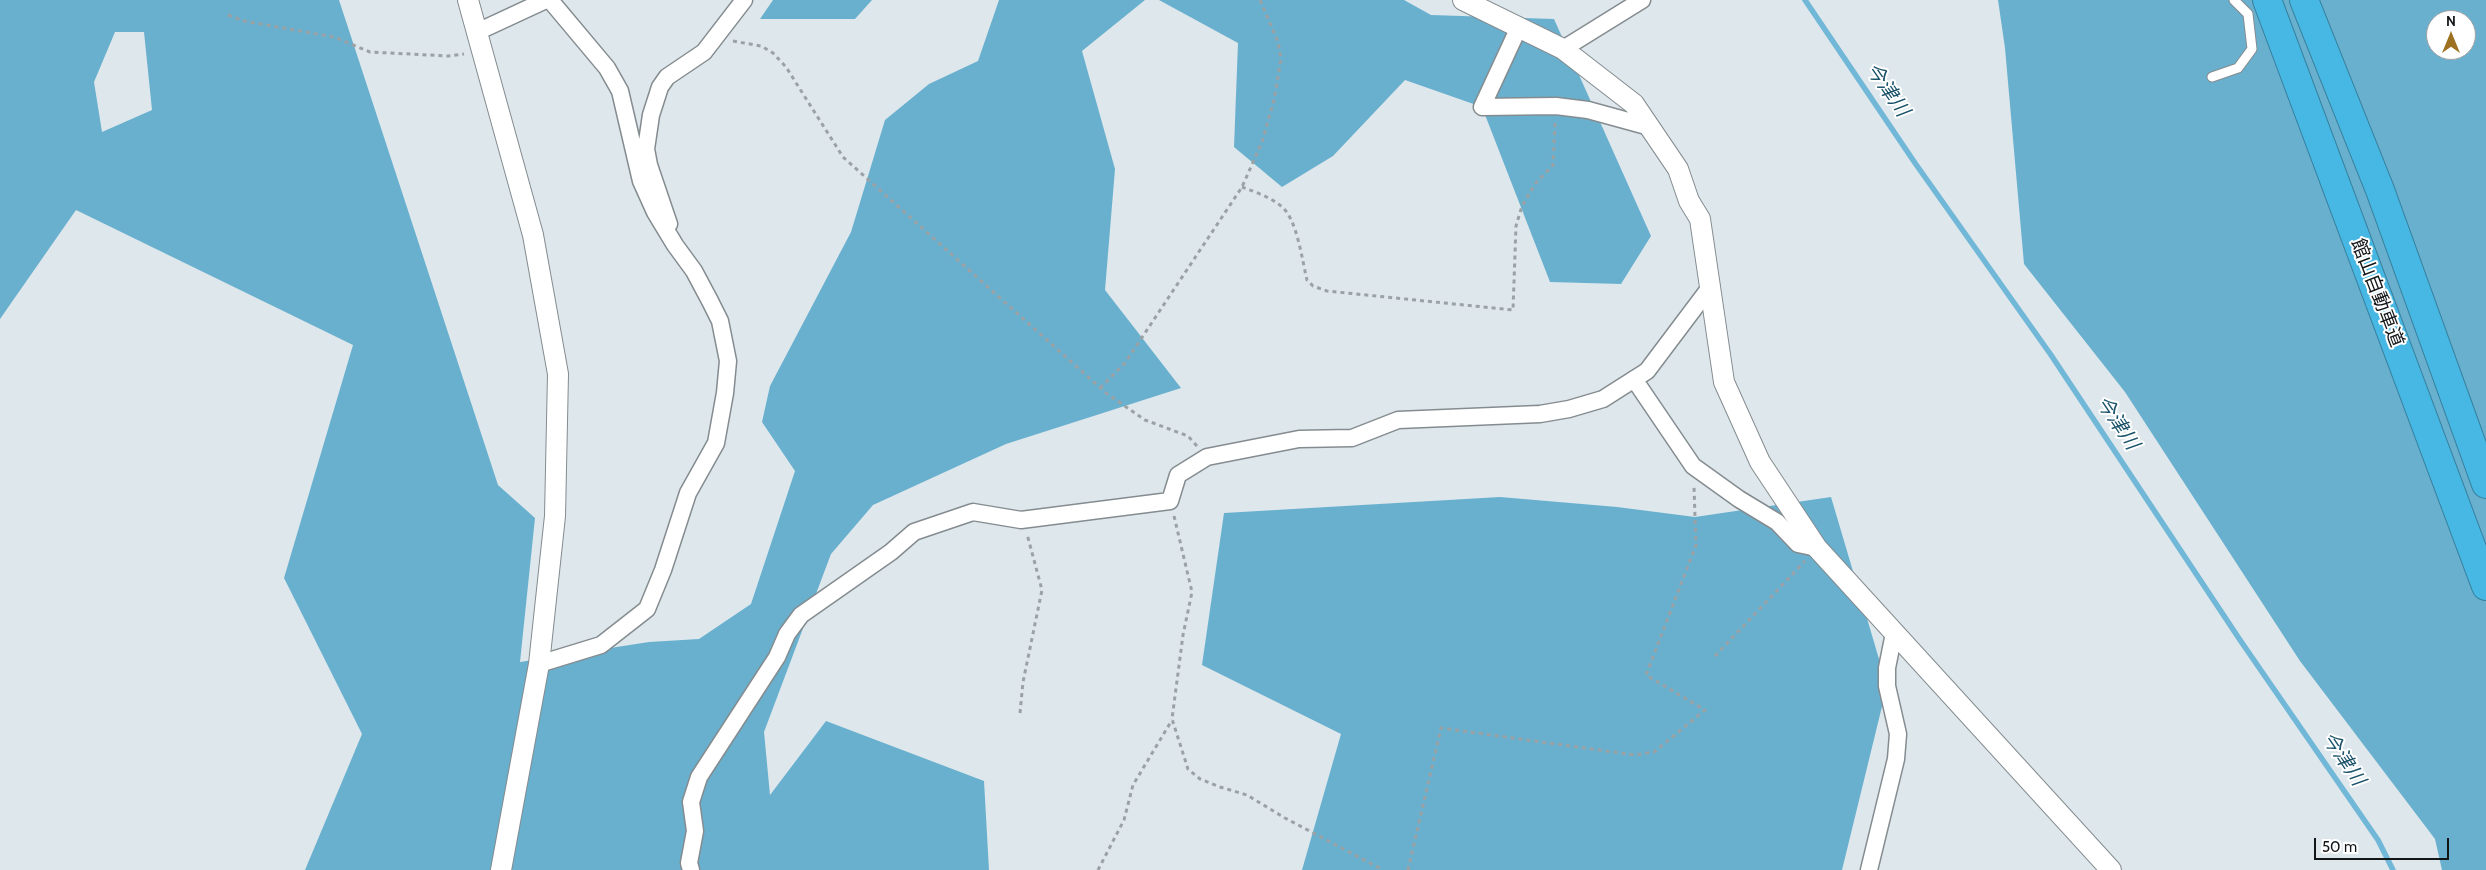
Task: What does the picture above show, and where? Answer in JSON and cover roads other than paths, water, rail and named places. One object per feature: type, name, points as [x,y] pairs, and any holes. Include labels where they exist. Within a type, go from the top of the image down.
[{"type":"highway","name":"館山自動車道","points":[[2267,0],[2486,586]]},
{"type":"highway","name":"館山自動車道","points":[[2304,0],[2380,190],[2486,484]]},
{"type":"street","points":[[468,0],[533,235],[558,374],[555,516],[539,664],[501,870]]},
{"type":"street","points":[[477,32],[546,0]]},
{"type":"street","points":[[539,664],[601,645],[647,609],[663,570],[688,493],[716,443],[725,393],[728,361],[726,341],[710,301],[694,271],[675,245],[655,212],[641,181],[620,91],[606,68],[550,0]]},
{"type":"street","points":[[675,245],[660,193],[649,165],[646,149],[651,115],[663,82],[682,66],[704,52],[744,0]]},
{"type":"street","points":[[1463,0],[1563,49],[1634,104],[1678,169],[1689,201],[1700,219],[1724,382],[1760,462],[1817,548],[2111,870]]},
{"type":"street","points":[[1563,49],[1642,0]]},
{"type":"street","points":[[1519,27],[1482,107],[1534,104],[1563,107],[1588,110],[1650,127]]},
{"type":"street","points":[[691,870],[689,863],[695,831],[691,802],[699,777],[777,657],[787,634],[802,615],[891,552],[914,532],[973,512],[1021,520],[1170,501],[1178,475],[1207,457],[1299,439],[1352,438],[1398,420],[1508,416],[1569,409],[1603,399],[1647,371],[1711,286]]},
{"type":"street","points":[[1634,379],[1693,466],[1739,499],[1777,522],[1798,544],[1817,548]]},
{"type":"street","points":[[1870,870],[1896,759],[1898,734],[1887,686],[1887,668],[1894,633]]},
{"type":"lane","points":[[2212,77],[2238,68],[2252,49],[2248,14],[2234,0]]},
{"type":"waterway","name":"今津川","points":[[1805,0],[1915,163],[2051,355],[2240,640],[2378,840],[2393,870]]}]
